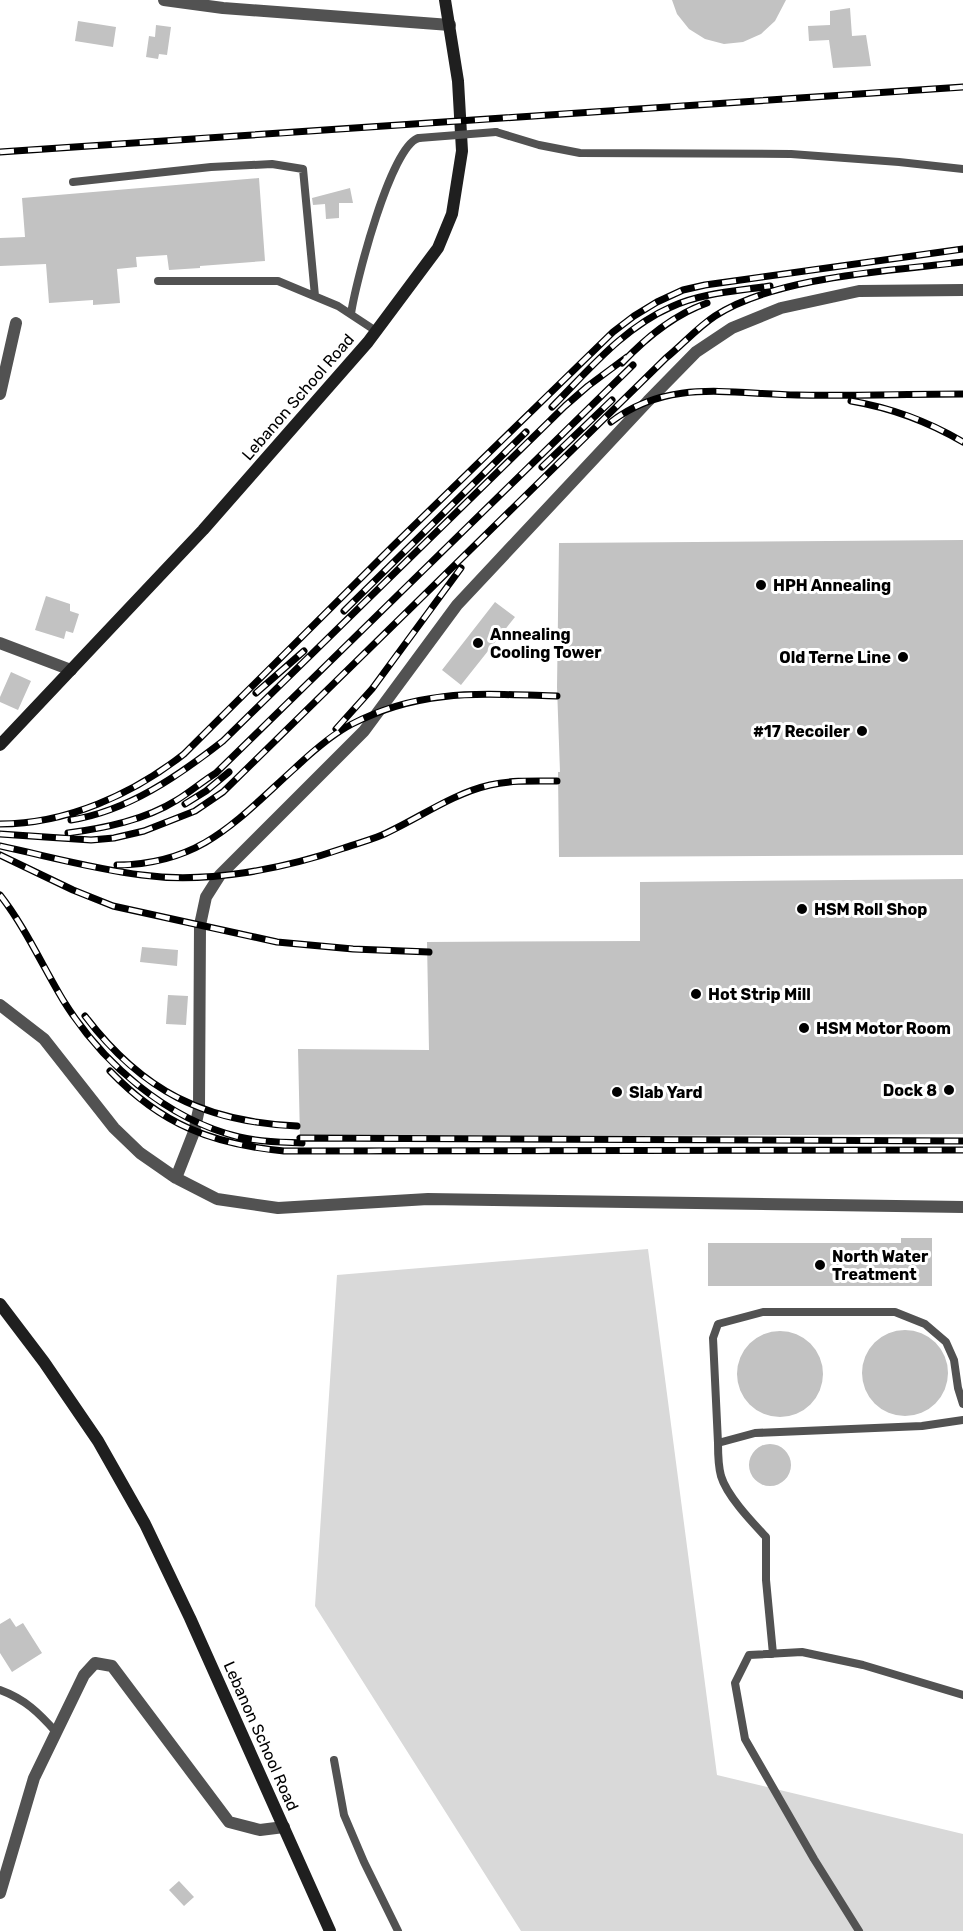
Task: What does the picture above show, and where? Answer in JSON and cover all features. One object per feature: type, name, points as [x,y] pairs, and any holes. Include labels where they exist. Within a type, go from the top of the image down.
[{"type":"street","points":[[164,0],[450,25]]},
{"type":"street","name":"Lebanon School Road","points":[[0,745],[203,530],[376,331],[438,248],[452,214],[462,151],[458,81],[445,0]]},
{"type":"street","points":[[176,1178],[194,1132],[199,1108],[200,925],[206,897],[220,875],[364,731],[457,605],[688,360],[732,328],[782,308],[859,291],[963,290]]},
{"type":"street","points":[[0,394],[16,323]]},
{"type":"street","points":[[0,643],[71,670]]},
{"type":"street","points":[[0,1005],[44,1039],[114,1128],[140,1153],[176,1178],[217,1199],[278,1208],[428,1199],[963,1207]]},
{"type":"street","name":"Lebanon School Road","points":[[0,1304],[44,1362],[98,1441],[145,1524],[284,1827],[260,1830],[229,1822],[112,1666],[95,1663],[84,1675],[34,1778],[0,1893]]},
{"type":"street","points":[[284,1827],[330,1931]]},
{"type":"lane","points":[[351,314],[354,289],[387,185],[402,154],[415,139],[496,132],[539,145],[580,153],[790,154],[963,169]]},
{"type":"lane","points":[[73,182],[211,167],[272,164],[303,169],[315,296]]},
{"type":"lane","points":[[158,281],[278,281],[338,306],[376,331]]},
{"type":"lane","points":[[773,1654],[766,1580],[766,1537],[746,1516],[722,1479],[718,1463],[713,1338],[718,1324],[763,1312],[895,1312],[925,1324],[946,1342],[954,1360],[963,1404]]},
{"type":"lane","points":[[718,1443],[755,1433],[922,1426],[963,1420]]},
{"type":"lane","points":[[859,1931],[814,1859],[745,1739],[735,1683],[749,1655],[802,1652],[863,1665],[963,1695]]},
{"type":"lane","points":[[0,1690],[16,1696],[38,1711],[56,1732]]},
{"type":"lane","points":[[334,1760],[344,1815],[398,1931]]},
{"type":"shaded area","points":[[648,1249],[717,1775],[963,1834],[963,1931],[521,1931],[315,1606],[337,1275]]},
{"type":"building","points":[[672,0],[786,0],[775,21],[761,34],[743,42],[724,44],[705,39],[689,29],[677,14]]},
{"type":"building","points":[[850,8],[852,36],[866,35],[871,66],[833,68],[829,40],[809,41],[808,26],[830,25],[830,11]]},
{"type":"building","points":[[78,21],[116,27],[113,47],[75,41]]},
{"type":"building","points":[[156,25],[171,27],[167,55],[159,54],[158,59],[146,57],[149,36],[155,37]]},
{"type":"building","points":[[259,178],[265,261],[169,270],[167,255],[136,257],[137,267],[117,269],[120,303],[93,305],[93,300],[49,303],[46,264],[0,266],[0,238],[25,237],[22,198]]},
{"type":"building","points":[[350,188],[353,203],[339,203],[339,218],[326,219],[325,204],[313,205],[312,198]]},
{"type":"building","points":[[963,540],[963,855],[559,857],[558,772],[560,772],[557,687],[559,543]]},
{"type":"building","points":[[46,596],[70,604],[70,611],[79,614],[73,633],[66,631],[64,639],[35,630]]},
{"type":"building","name":"Annealing Cooling Tower","points":[[495,602],[515,617],[461,685],[442,670]]},
{"type":"building","points":[[11,672],[31,681],[18,710],[0,702]]},
{"type":"building","points":[[963,879],[963,1134],[300,1138],[298,1049],[429,1050],[427,942],[640,941],[640,882]]},
{"type":"building","points":[[142,947],[178,950],[177,966],[140,962]]},
{"type":"building","points":[[168,995],[188,996],[186,1025],[166,1024]]},
{"type":"building","name":"North Water Treatment","points":[[901,1238],[932,1238],[932,1286],[708,1286],[708,1243],[901,1243]]},
{"type":"building","points":[[905,1330],[929,1337],[941,1349],[948,1373],[941,1397],[929,1409],[905,1416],[881,1409],[869,1397],[862,1373],[869,1349],[881,1337]]},
{"type":"building","points":[[780,1331],[804,1338],[816,1350],[823,1374],[816,1398],[804,1410],[780,1417],[756,1410],[744,1398],[737,1374],[744,1350],[756,1338]]},
{"type":"building","points":[[770,1444],[785,1450],[791,1465],[785,1480],[770,1486],[755,1480],[749,1465],[755,1450]]},
{"type":"building","points":[[10,1618],[16,1627],[23,1623],[42,1653],[12,1672],[0,1653],[0,1624]]},
{"type":"building","points":[[179,1881],[194,1897],[184,1906],[169,1890]]},
{"type":"railway","points":[[0,152],[963,87]]},
{"type":"railway","points":[[0,824],[50,819],[98,804],[143,782],[184,754],[613,332],[657,302],[683,290],[705,285],[963,249]]},
{"type":"railway","points":[[0,834],[91,840],[114,838],[144,831],[195,811],[223,792],[666,358],[715,316],[740,303],[801,284],[869,272],[963,262]]},
{"type":"railway","points":[[552,407],[607,351],[637,326],[654,316],[682,302],[719,293],[770,286]]},
{"type":"railway","points":[[622,363],[661,328],[707,303]]},
{"type":"railway","points":[[71,820],[112,809],[132,800],[170,779],[223,741],[565,406],[627,357]]},
{"type":"railway","points":[[68,833],[110,826],[152,813],[177,800],[216,773],[633,365]]},
{"type":"railway","points":[[611,422],[633,408],[655,399],[701,392],[818,395],[963,394]]},
{"type":"railway","points":[[542,467],[612,400]]},
{"type":"railway","points":[[851,401],[909,416],[963,442]]},
{"type":"railway","points":[[344,611],[526,432]]},
{"type":"railway","points":[[336,729],[372,689],[461,568]]},
{"type":"railway","points":[[256,693],[304,651]]},
{"type":"railway","points":[[117,865],[147,863],[172,857],[216,836],[329,739],[344,728],[378,712],[403,704],[453,696],[478,694],[557,696]]},
{"type":"railway","points":[[185,804],[206,791],[229,772]]},
{"type":"railway","points":[[0,846],[88,866],[142,875],[192,878],[244,873],[320,856],[382,835],[435,807],[476,789],[498,783],[557,781]]},
{"type":"railway","points":[[0,855],[73,890],[113,906],[277,942],[353,949],[429,952]]},
{"type":"railway","points":[[0,895],[33,946],[63,1000],[79,1023],[117,1066],[138,1085],[186,1117],[212,1129],[239,1137],[302,1143],[300,1138],[963,1141]]},
{"type":"railway","points":[[85,1016],[129,1064],[153,1083],[178,1098],[233,1118],[297,1126]]},
{"type":"railway","points":[[110,1071],[148,1105],[189,1128],[233,1143],[284,1151],[963,1150]]},
{"type":"place","name":"HPH Annealing","points":[[761,585]]},
{"type":"place","name":"Annealing Cooling Tower","points":[[478,643]]},
{"type":"place","name":"Old Terne Line","points":[[903,657]]},
{"type":"place","name":"#17 Recoiler","points":[[862,731]]},
{"type":"place","name":"HSM Roll Shop","points":[[802,909]]},
{"type":"place","name":"Hot Strip Mill","points":[[696,994]]},
{"type":"place","name":"HSM Motor Room","points":[[804,1028]]},
{"type":"place","name":"Dock 8","points":[[949,1090]]},
{"type":"place","name":"Slab Yard","points":[[617,1092]]},
{"type":"place","name":"North Water Treatment","points":[[820,1265]]}]
